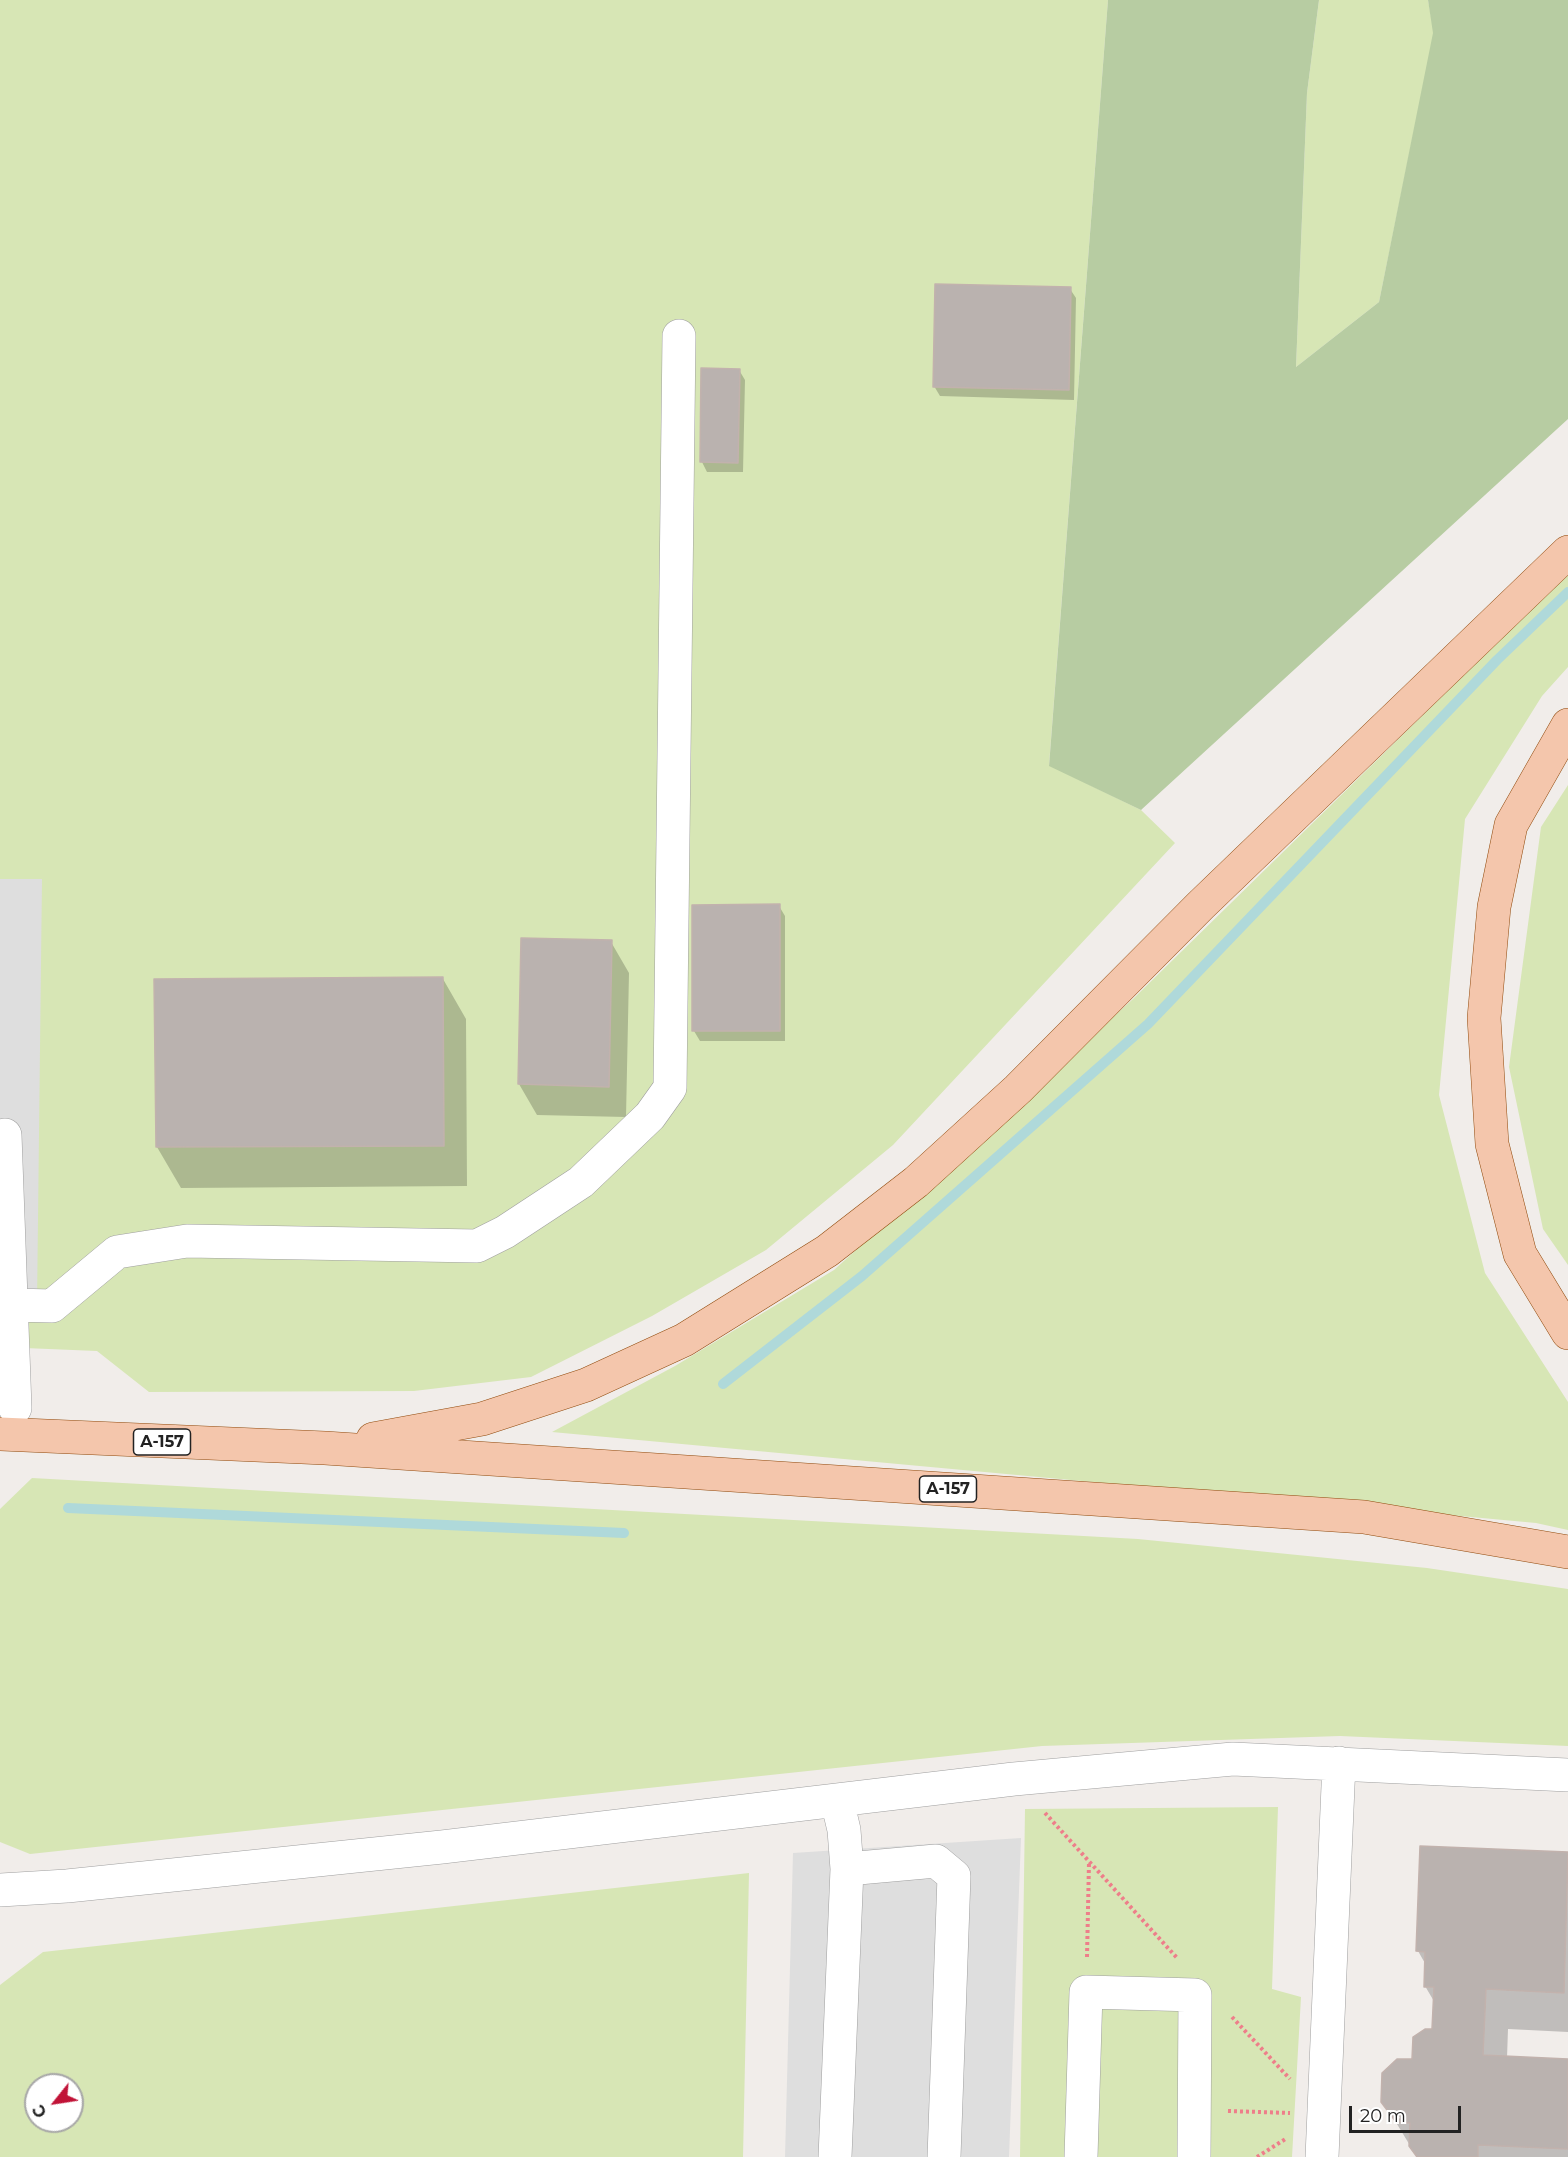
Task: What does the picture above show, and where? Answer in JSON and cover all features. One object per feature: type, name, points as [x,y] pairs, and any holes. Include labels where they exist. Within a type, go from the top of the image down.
[{"type":"main road","points":[[325,1448],[482,1419],[586,1385],[684,1340],[827,1251],[916,1182],[1018,1089],[1210,897],[1568,552]]},
{"type":"main road","points":[[1568,725],[1511,825],[1494,907],[1484,1018],[1492,1144],[1520,1254],[1568,1333]]},
{"type":"main road","name":"А-157","points":[[7,1421],[325,1448],[1364,1517],[1568,1552]]},
{"type":"street","points":[[13,1305],[52,1306],[117,1252],[187,1241],[477,1246],[505,1232],[581,1182],[650,1116],[670,1088],[679,336]]},
{"type":"street","points":[[5,1135],[13,1305],[7,1421]]},
{"type":"street","points":[[0,1890],[67,1886],[442,1847],[1014,1779],[1233,1759],[1568,1775]]},
{"type":"street","points":[[1323,2157],[1339,1763]]},
{"type":"street","points":[[835,2157],[847,1869],[844,1830],[837,1800]]},
{"type":"street","points":[[847,1869],[936,1861],[954,1876],[944,2157]]},
{"type":"street","points":[[1081,2157],[1086,1992],[1195,1995],[1194,2157]]},
{"type":"path","points":[[1014,1779],[1180,1961]]},
{"type":"path","points":[[1086,1992],[1089,1862]]},
{"type":"path","points":[[1228,2012],[1323,2115]]},
{"type":"path","points":[[1194,2109],[1323,2115]]},
{"type":"green space","points":[[0,0],[1108,0],[1049,765],[1141,810],[1175,843],[893,1145],[766,1250],[652,1316],[531,1377],[414,1391],[149,1392],[97,1351],[0,1347]]},
{"type":"green space","points":[[1108,0],[1319,0],[1307,93],[1296,367],[1379,302],[1433,33],[1428,0],[1568,0],[1568,419],[1141,810],[1049,766]]},
{"type":"green space","points":[[1319,0],[1428,0],[1434,33],[1379,302],[1296,367],[1307,93]]},
{"type":"green space","points":[[1568,573],[1568,667],[1542,696],[1465,819],[1439,1095],[1485,1273],[1568,1402],[1568,1530],[1536,1523],[552,1432],[675,1366],[834,1270],[1133,999]]},
{"type":"green space","points":[[1568,785],[1568,1265],[1543,1229],[1509,1067],[1541,827]]},
{"type":"green space","points":[[32,1478],[1138,1539],[1427,1568],[1568,1589],[1568,1746],[1340,1736],[1042,1746],[30,1854],[0,1842],[0,1509]]},
{"type":"green space","points":[[1278,1807],[1272,1989],[1301,1997],[1292,2157],[1020,2157],[1025,1809]]},
{"type":"green space","points":[[749,1873],[743,2157],[0,2157],[0,1985],[43,1952]]},
{"type":"shaded area","points":[[0,879],[42,879],[37,1303],[0,1303]]},
{"type":"shaded area","points":[[1021,1838],[1009,2157],[785,2157],[793,1853]]},
{"type":"building","points":[[935,284],[1071,287],[1069,390],[933,387]]},
{"type":"building","points":[[701,368],[740,369],[738,463],[700,462]]},
{"type":"building","points":[[780,904],[780,1031],[692,1031],[692,905]]},
{"type":"building","points":[[521,938],[612,940],[609,1087],[518,1084]]},
{"type":"building","points":[[443,977],[444,1146],[156,1147],[154,979]]},
{"type":"building","points":[[1420,1846],[1568,1852],[1564,1993],[1486,1989],[1483,2055],[1568,2059],[1568,2149],[1478,2145],[1478,2157],[1417,2157],[1409,2146],[1410,2123],[1396,2122],[1381,2102],[1382,2073],[1397,2059],[1412,2059],[1413,2037],[1425,2029],[1432,2029],[1434,1987],[1424,1987],[1425,1952],[1416,1951]]},
{"type":"waterway","points":[[723,1384],[862,1276],[1148,1024],[1497,660],[1568,592]]},
{"type":"waterway","points":[[68,1508],[624,1533]]}]
